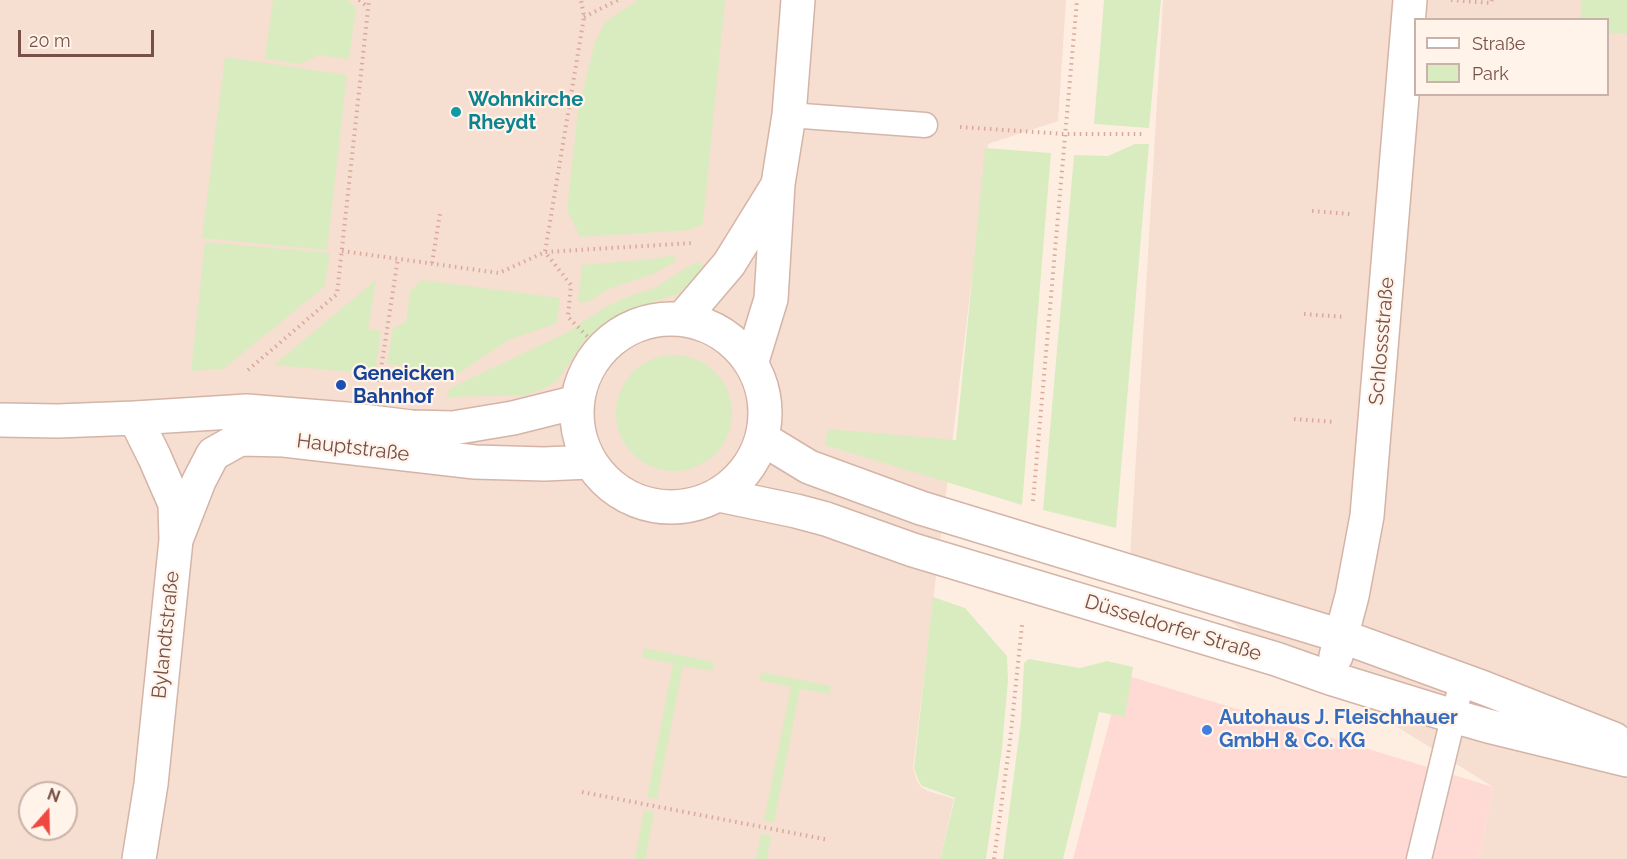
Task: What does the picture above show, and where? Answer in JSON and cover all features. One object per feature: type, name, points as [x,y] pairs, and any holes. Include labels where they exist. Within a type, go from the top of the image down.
[{"type":"main road","points":[[752,361],[771,299],[778,184],[789,115],[798,0]]},
{"type":"main road","name":"Schlossstraße","points":[[1330,678],[1352,596],[1367,516],[1410,0]]},
{"type":"main road","points":[[683,318],[729,264],[778,184]]},
{"type":"main road","points":[[683,318],[718,330],[752,361],[766,395],[763,439],[747,472],[719,495],[690,506],[659,506],[628,497],[607,482],[590,462],[578,430],[577,402],[590,363],[600,349],[614,336],[647,320],[683,318]]},
{"type":"main road","name":"Hauptstraße","points":[[0,420],[58,421],[247,411],[411,427],[453,428],[513,418],[577,402]]},
{"type":"main road","name":"Bylandtstraße","points":[[135,418],[175,504],[176,540],[151,784],[139,859]]},
{"type":"main road","name":"Hauptstraße","points":[[176,540],[199,481],[213,454],[240,439],[284,440],[475,462],[544,464],[590,462]]},
{"type":"main road","name":"Düsseldorfer Straße","points":[[763,439],[809,467],[921,508],[1341,636],[1484,688],[1627,744]]},
{"type":"main road","name":"Düsseldorfer Straße","points":[[719,495],[826,519],[924,554],[1276,659],[1453,716],[1627,760]]},
{"type":"lane","points":[[789,115],[925,125]]},
{"type":"lane","points":[[1419,859],[1462,681]]},
{"type":"path","points":[[359,0],[368,7]]},
{"type":"path","points":[[244,373],[337,294],[369,0]]},
{"type":"path","points":[[581,0],[584,17],[544,252],[571,285],[568,317],[600,349]]},
{"type":"path","points":[[584,17],[618,0]]},
{"type":"path","points":[[1028,541],[1035,489],[1077,0]]},
{"type":"path","points":[[1451,0],[1491,3],[1492,0]]},
{"type":"path","points":[[925,125],[1065,134],[1145,134]]},
{"type":"path","points":[[432,264],[440,214]]},
{"type":"path","points":[[342,251],[499,273],[544,252],[698,243],[729,264]]},
{"type":"path","points":[[375,423],[398,258]]},
{"type":"path","points":[[994,859],[1010,741],[1018,658]]},
{"type":"path","points":[[582,792],[829,840]]},
{"type":"shaded area","points":[[0,0],[1066,0],[1058,121],[988,144],[913,768],[921,787],[954,799],[940,859],[0,859]]},
{"type":"shaded area","points":[[1163,0],[1627,0],[1627,859],[1479,859],[1493,787],[1130,559]]},
{"type":"shaded area","name":"Autohaus J. Fleischhauer GmbH & Co. KG","points":[[1122,674],[1493,787],[1479,859],[1073,859]]},
{"type":"green space","points":[[273,0],[348,0],[356,8],[349,59],[319,55],[300,64],[265,59]]},
{"type":"green space","points":[[638,0],[725,0],[703,224],[689,230],[580,237],[567,210],[578,111],[594,46],[604,23]]},
{"type":"green space","points":[[1104,0],[1161,0],[1149,128],[1094,124]]},
{"type":"green space","points":[[1582,0],[1627,0],[1627,34],[1609,33],[1609,18],[1580,18]]},
{"type":"green space","points":[[225,57],[347,75],[327,250],[202,238]]},
{"type":"green space","points":[[1135,144],[1149,144],[1116,528],[1043,510],[1074,155],[1108,156]]},
{"type":"green space","points":[[985,148],[1051,153],[1022,505],[825,445],[829,429],[956,440]]},
{"type":"green space","points":[[205,242],[330,253],[324,287],[223,369],[191,371]]},
{"type":"green space","points":[[673,256],[674,262],[653,274],[608,289],[586,303],[578,301],[582,265]]},
{"type":"green space","points":[[698,262],[705,266],[706,271],[678,294],[633,309],[610,321],[590,337],[577,351],[558,380],[547,387],[527,395],[446,397],[451,388],[572,330],[609,305],[655,288]]},
{"type":"green space","points":[[376,280],[368,329],[381,331],[375,374],[274,365]]},
{"type":"green space","points":[[422,280],[560,298],[557,321],[555,324],[508,340],[456,375],[435,380],[420,379],[421,368],[387,364],[393,328],[406,322],[410,291]]},
{"type":"green space","points":[[674,355],[696,360],[715,372],[727,391],[732,413],[727,435],[715,454],[696,466],[674,471],[652,466],[633,454],[621,435],[616,413],[621,391],[633,372],[652,360]]},
{"type":"green space","points":[[933,597],[965,608],[1007,656],[1008,680],[1002,749],[986,859],[940,859],[955,798],[922,786],[914,768]]},
{"type":"green space","points":[[644,648],[714,662],[712,671],[683,666],[657,799],[647,797],[673,664],[642,657]]},
{"type":"green space","points":[[1029,659],[1080,668],[1107,661],[1133,667],[1125,717],[1099,712],[1063,859],[1003,859],[1021,721],[1024,663]]},
{"type":"green space","points":[[761,672],[831,686],[829,694],[800,689],[774,823],[764,820],[791,687],[760,680]]},
{"type":"green space","points":[[644,810],[654,812],[651,829],[645,859],[635,859]]},
{"type":"green space","points":[[761,834],[771,836],[767,859],[756,859]]},
{"type":"place","name":"Wohnkirche Rheydt","points":[[456,112]]},
{"type":"place","name":"Geneicken Bahnhof","points":[[341,385]]},
{"type":"place","name":"Autohaus J. Fleischhauer GmbH & Co. KG","points":[[1207,730]]}]
